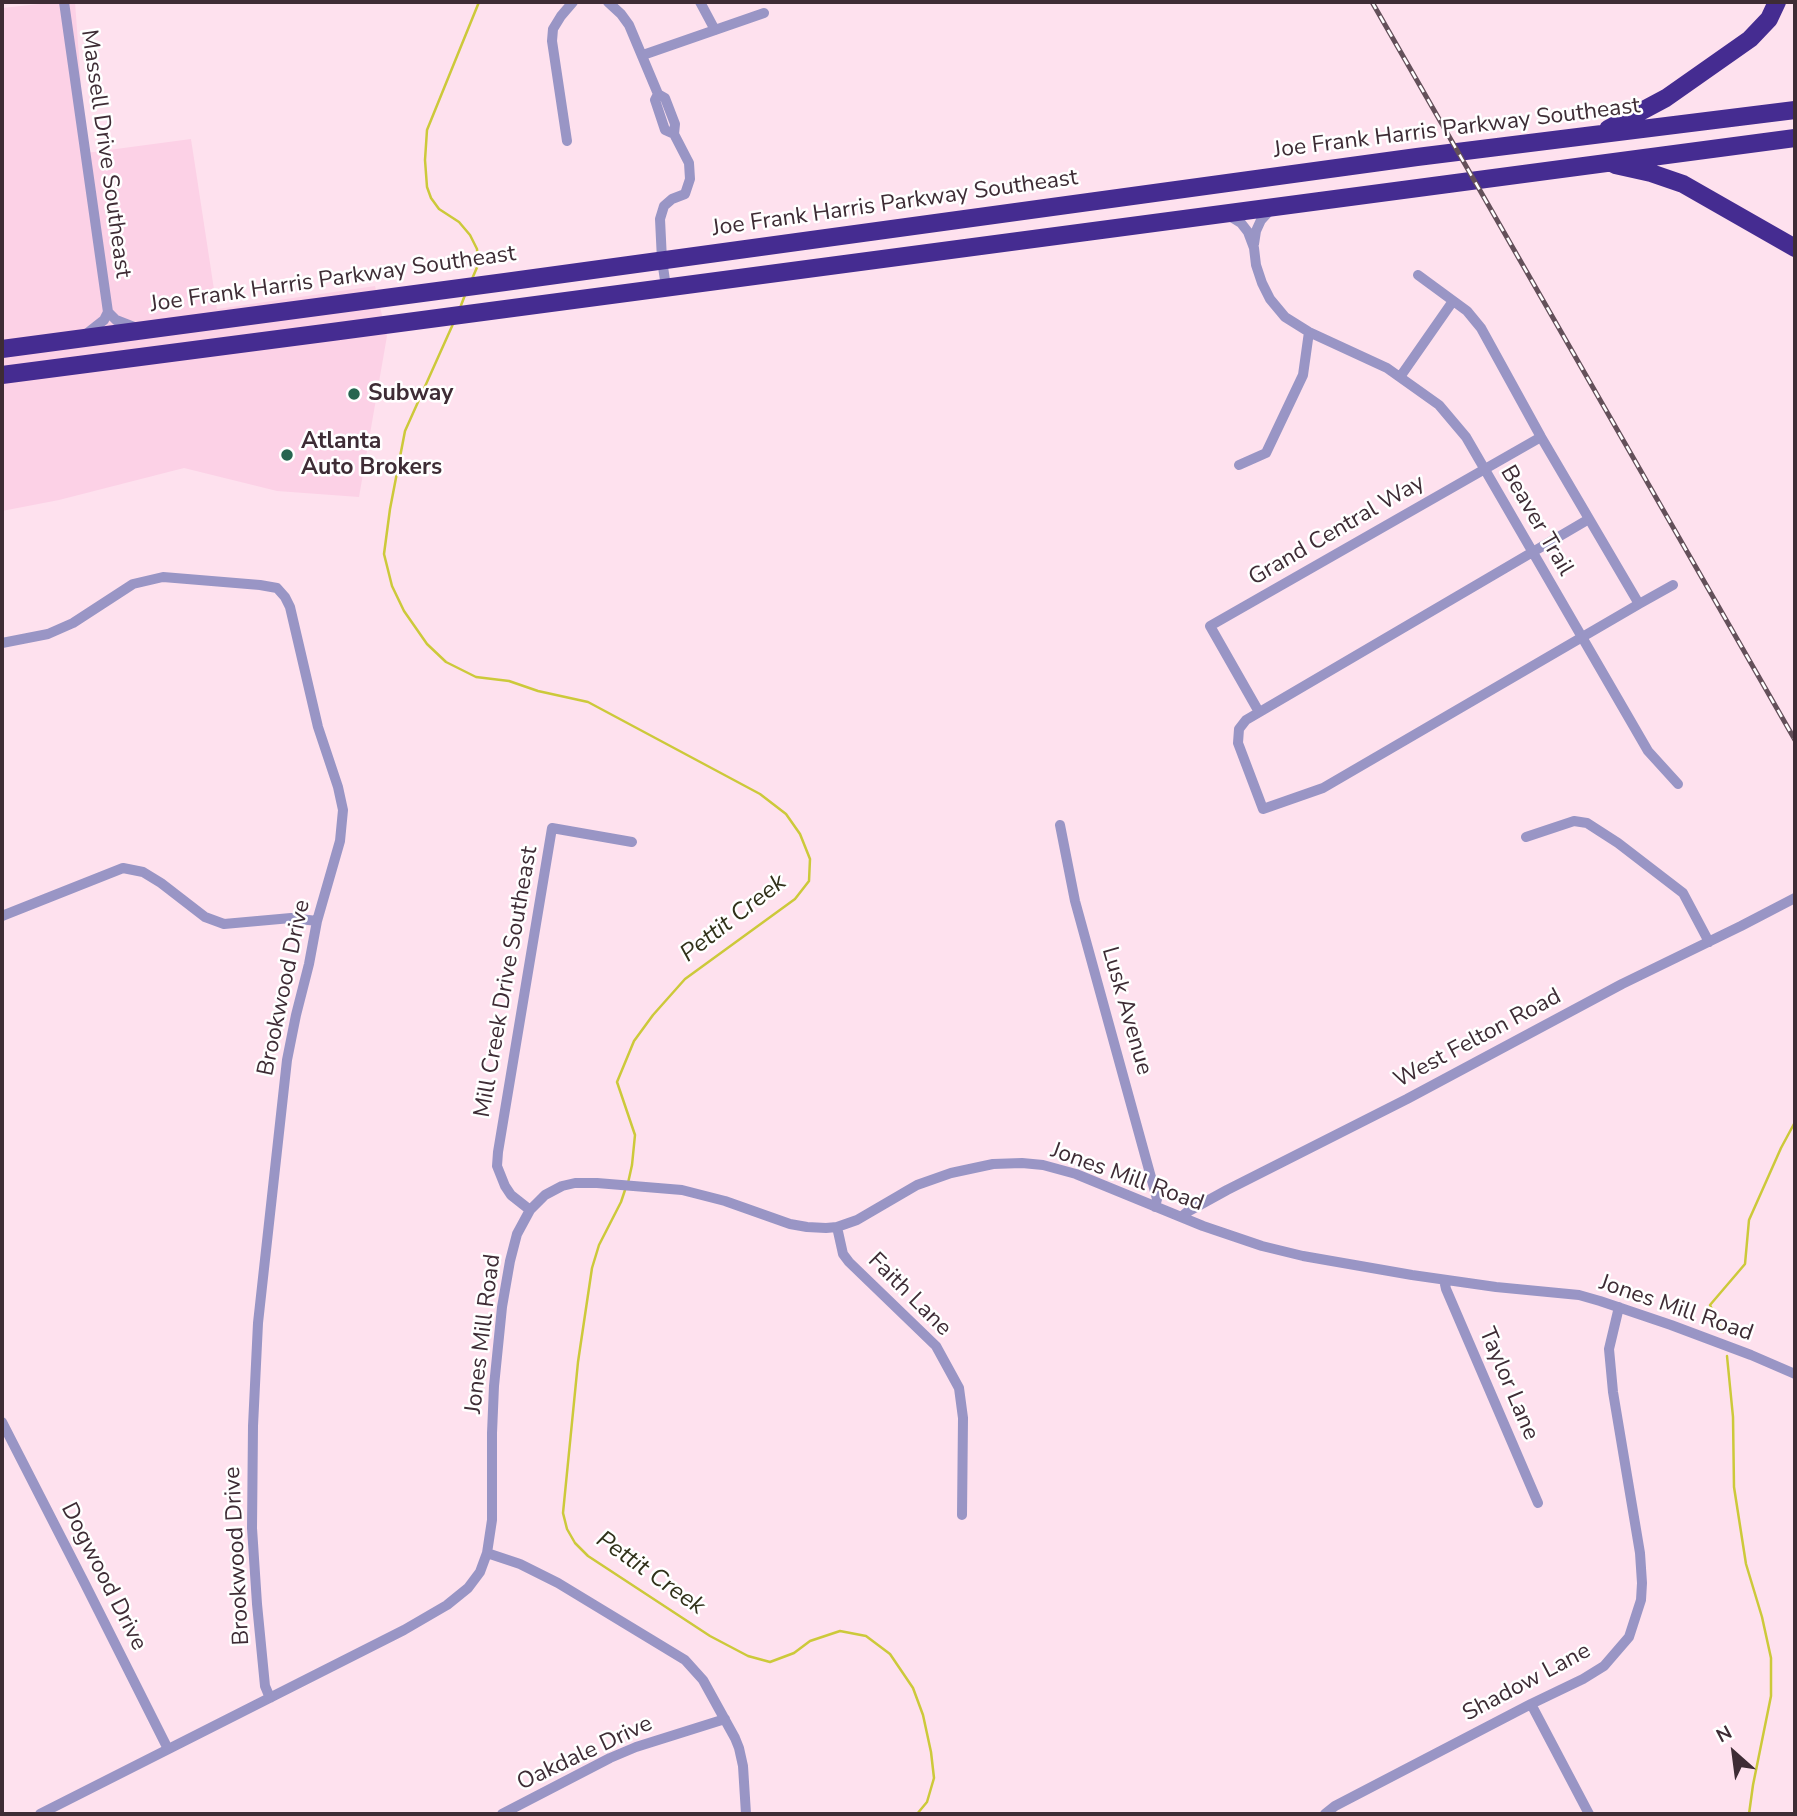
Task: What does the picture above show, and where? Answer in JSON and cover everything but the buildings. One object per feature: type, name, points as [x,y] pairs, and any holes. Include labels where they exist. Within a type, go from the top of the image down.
[{"type":"highway","points":[[1589,137],[1656,104],[1737,49],[1762,28],[1777,2]]},
{"type":"highway","name":"Joe Frank Harris Parkway Southeast","points":[[2,349],[1417,158],[1795,110]]},
{"type":"highway","points":[[2,375],[1795,138]]},
{"type":"highway","points":[[1594,164],[1614,165],[1651,173],[1683,184],[1795,248]]},
{"type":"highway","points":[[2,361],[55,348],[78,338]]},
{"type":"street","name":"Massell Drive Southeast","points":[[64,2],[107,312],[98,326],[78,338]]},
{"type":"street","points":[[567,141],[552,41],[553,29],[573,2]]},
{"type":"street","points":[[608,2],[621,13],[629,25],[658,94],[655,100],[665,130],[674,134],[689,163],[690,179],[685,194],[672,199],[664,206],[660,219],[666,287]]},
{"type":"street","points":[[700,2],[715,30]]},
{"type":"street","points":[[643,55],[764,13]]},
{"type":"street","points":[[1254,247],[1261,220],[1275,206]]},
{"type":"street","name":"Beaver Trail","points":[[1223,213],[1236,219],[1244,227],[1254,247],[1258,274],[1270,299],[1285,317],[1309,332],[1387,368],[1439,405],[1466,437],[1648,751],[1678,784]]},
{"type":"street","points":[[1418,275],[1467,311],[1481,328],[1639,604]]},
{"type":"street","points":[[1400,377],[1453,301]]},
{"type":"street","name":"Massell Drive Southeast","points":[[107,312],[121,323],[142,330]]},
{"type":"street","points":[[1239,465],[1266,453],[1303,375],[1309,332]]},
{"type":"street","name":"Grand Central Way","points":[[1259,712],[1210,626],[1541,437]]},
{"type":"street","points":[[1589,519],[1246,720],[1239,729],[1238,743],[1263,809],[1323,788],[1673,584]]},
{"type":"street","name":"Brookwood Drive","points":[[2,643],[48,634],[73,623],[134,584],[163,577],[276,588],[290,607],[318,727],[338,787],[343,810],[340,841],[317,921],[287,1060],[258,1323],[252,1528],[264,1678],[270,1698]]},
{"type":"street","points":[[1526,837],[1574,821],[1587,823],[1684,893],[1709,942]]},
{"type":"street","name":"Lusk Avenue","points":[[1060,825],[1075,901],[1157,1199],[1155,1207]]},
{"type":"street","name":"Mill Creek Drive Southeast","points":[[530,1210],[511,1195],[497,1166],[552,828],[632,842]]},
{"type":"street","points":[[2,916],[123,868],[143,872],[205,917],[225,924],[291,918],[317,921]]},
{"type":"street","name":"West Felton Road","points":[[1181,1217],[1227,1190],[1407,1099],[1622,984],[1795,898]]},
{"type":"street","name":"Jones Mill Road","points":[[40,1814],[404,1630],[447,1605],[473,1583],[487,1553],[492,1520],[494,1398],[502,1307],[514,1242],[530,1210],[540,1198],[556,1188],[575,1183],[646,1186],[697,1193],[799,1226],[816,1228],[837,1227],[857,1220],[931,1179],[961,1170],[993,1164],[1022,1163],[1054,1168],[1076,1174],[1181,1217],[1282,1251],[1444,1280],[1579,1295],[1716,1342],[1795,1374]]},
{"type":"street","name":"Faith Lane","points":[[837,1227],[843,1254],[849,1262],[936,1346],[959,1388],[963,1418],[962,1515]]},
{"type":"street","name":"Taylor Lane","points":[[1444,1280],[1538,1503]]},
{"type":"street","name":"Shadow Lane","points":[[1325,1814],[1335,1806],[1583,1679],[1604,1666],[1629,1637],[1641,1600],[1642,1583],[1640,1553],[1613,1392],[1609,1349],[1619,1307]]},
{"type":"street","name":"Dogwood Drive","points":[[2,1422],[168,1749]]},
{"type":"street","points":[[487,1553],[520,1564],[558,1583],[685,1660],[703,1680],[740,1748],[746,1814]]},
{"type":"street","points":[[1531,1704],[1589,1814]]},
{"type":"street","name":"Oakdale Drive","points":[[502,1814],[623,1753],[725,1719]]},
{"type":"shaded area","points":[[75,2],[86,153],[191,139],[217,309],[375,286],[387,336],[359,497],[277,491],[184,468],[59,500],[2,511],[2,8]]},
{"type":"waterway","name":"Pettit Creek","points":[[472,279],[478,265],[477,249],[459,222],[439,209],[431,198],[427,187],[425,160],[427,130],[479,2]]},
{"type":"waterway","name":"Pettit Creek","points":[[460,308],[465,295]]},
{"type":"waterway","name":"Pettit Creek","points":[[453,324],[405,431],[390,509],[384,554],[392,586],[404,611],[427,644],[446,662],[476,677],[509,681],[538,691],[588,702],[760,794],[786,814],[800,834],[810,859],[809,881],[795,899],[685,979],[634,1041],[617,1082],[635,1135],[628,1183]]},
{"type":"waterway","points":[[1723,1332],[1710,1305],[1745,1264],[1749,1220],[1795,1122]]},
{"type":"waterway","name":"Pettit Creek","points":[[625,1190],[599,1245],[592,1268],[578,1362],[563,1513],[567,1529],[575,1543],[588,1556],[710,1636],[748,1656],[770,1662],[794,1653],[810,1641],[840,1631],[866,1636],[890,1654],[913,1688],[923,1715],[931,1752],[934,1778],[927,1802],[917,1814]]},
{"type":"waterway","points":[[1727,1356],[1733,1417],[1734,1487],[1746,1564],[1771,1658],[1771,1696],[1749,1814]]},
{"type":"railway","points":[[1372,2],[1795,740]]},
{"type":"place","name":"Subway","points":[[354,394]]},
{"type":"place","name":"Atlanta Auto Brokers","points":[[287,455]]}]
